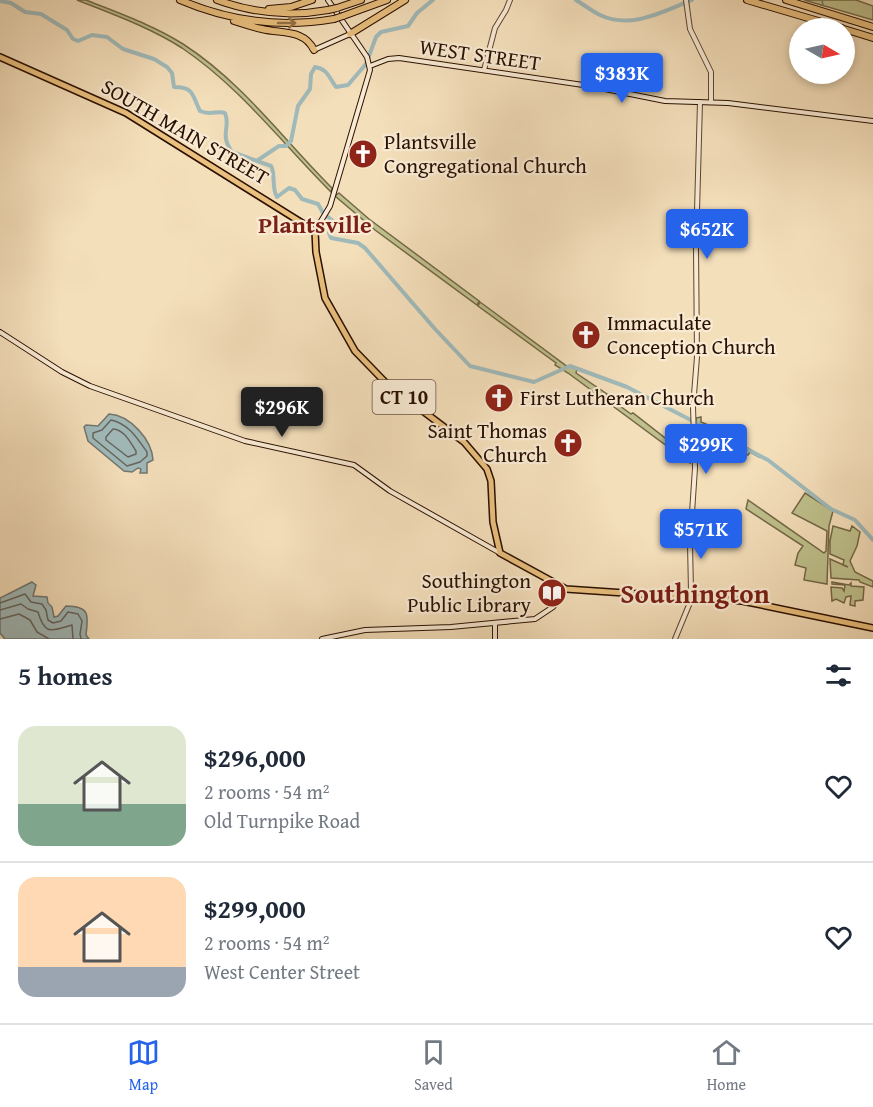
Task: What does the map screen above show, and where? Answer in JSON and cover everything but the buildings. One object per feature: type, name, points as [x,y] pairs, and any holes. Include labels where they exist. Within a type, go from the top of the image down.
[{"type":"highway","points":[[180,0],[211,14],[261,29],[299,35],[310,42],[314,50]]},
{"type":"highway","points":[[217,0],[267,12],[296,13],[328,10],[361,0]]},
{"type":"highway","points":[[229,0],[277,9],[296,6],[312,0]]},
{"type":"highway","points":[[189,4],[219,14],[261,22],[296,24],[334,19],[387,0]]},
{"type":"highway","points":[[350,34],[405,0]]},
{"type":"highway","points":[[747,0],[807,18]]},
{"type":"highway","points":[[786,0],[873,27]]},
{"type":"highway","points":[[855,33],[873,38]]},
{"type":"highway","name":"SOUTH MAIN STREET","points":[[0,57],[118,108],[315,231]]},
{"type":"highway","name":"CT 10","points":[[315,231],[316,252],[325,298],[356,351],[387,384],[464,442],[487,469],[491,481],[493,522],[500,553]]},
{"type":"highway","points":[[500,553],[566,589],[737,600],[873,628]]},
{"type":"main road","points":[[315,231],[326,215],[369,79],[369,62],[328,0]]},
{"type":"main road","points":[[484,70],[494,32],[510,0]]},
{"type":"main road","points":[[686,2],[692,35],[711,72],[711,102]]},
{"type":"main road","points":[[314,50],[350,34]]},
{"type":"main road","name":"WEST STREET","points":[[369,62],[395,58],[606,89],[664,101],[711,102],[873,122]]},
{"type":"main road","points":[[675,639],[690,597],[695,468],[700,102]]},
{"type":"main road","points":[[0,332],[62,372],[106,392],[245,441],[354,465],[390,491],[500,553]]},
{"type":"main road","points":[[322,639],[363,630],[451,627],[538,618],[553,608],[566,589]]},
{"type":"main road","points":[[495,623],[495,639]]},
{"type":"green space","points":[[77,0],[86,0],[148,25],[172,37],[204,59],[243,93],[332,188],[331,192],[260,116],[203,63],[157,34]]},
{"type":"green space","points":[[804,0],[856,0],[873,6],[873,20]]},
{"type":"green space","points":[[339,193],[369,219],[479,301],[477,305],[375,230],[335,196]]},
{"type":"green space","points":[[480,302],[568,367],[577,369],[576,373],[631,414],[633,413],[692,459],[690,463],[478,306]]},
{"type":"green space","points":[[701,417],[701,422],[732,435],[742,445],[760,455],[759,457],[750,452],[748,455],[743,455],[739,447],[733,456],[733,462],[727,461],[730,453],[720,449],[717,452],[710,451],[719,437],[716,434],[696,432],[696,418]]},
{"type":"green space","points":[[805,493],[833,511],[829,526],[827,584],[804,580],[806,568],[795,565],[798,553],[803,546],[746,509],[748,500],[824,553],[827,531],[792,513]]},
{"type":"green space","points":[[833,526],[850,531],[852,526],[860,532],[850,561],[855,572],[873,581],[873,587],[859,580],[831,578],[830,559],[843,565],[844,560],[830,554]]},
{"type":"green space","points":[[832,582],[849,585],[851,583],[851,586],[864,587],[863,600],[855,601],[855,606],[850,605],[851,596],[846,597],[844,603],[836,599],[832,601],[831,587],[842,588],[844,591],[845,585],[832,584]]},
{"type":"water","points":[[109,414],[125,419],[144,437],[152,452],[153,460],[147,463],[147,473],[140,473],[141,469],[138,468],[132,472],[124,471],[88,441],[84,427],[86,425],[98,426]]},
{"type":"water","points":[[32,582],[36,585],[33,596],[47,597],[54,617],[58,616],[66,606],[84,610],[87,617],[86,635],[89,639],[5,639],[0,633],[0,598]]},
{"type":"waterway","points":[[258,160],[279,146],[286,146],[291,141],[298,106],[310,89],[311,74],[315,67],[326,72],[336,87],[348,85],[366,64],[376,37],[381,32],[408,26],[417,13],[433,0]]},
{"type":"waterway","points":[[576,0],[600,15],[624,21],[659,14],[692,0]]},
{"type":"waterway","points":[[822,0],[823,5]]},
{"type":"waterway","points":[[0,1],[11,3],[25,12],[41,14],[67,30],[73,39],[78,41],[92,35],[107,37],[123,49],[154,59],[167,67],[172,73],[174,87],[181,87],[192,93],[200,111],[225,113],[226,140],[232,152],[271,166],[277,197],[289,188],[295,190],[302,199],[318,204],[323,213],[333,221],[329,233],[331,238],[358,243],[365,248],[470,366],[534,382],[570,366],[627,387],[768,460],[831,509],[855,520],[873,540]]},
{"type":"place","name":"Plantsville Congregational Church","points":[[363,154]]},
{"type":"place","name":"Immaculate Conception Church","points":[[586,335]]},
{"type":"place","name":"First Lutheran Church","points":[[499,398]]},
{"type":"place","name":"Saint Thomas Church","points":[[568,443]]},
{"type":"place","name":"Southington Public Library","points":[[552,593]]},
{"type":"district","name":"Plantsville","points":[[315,225]]},
{"type":"district","name":"Southington","points":[[695,594]]}]
